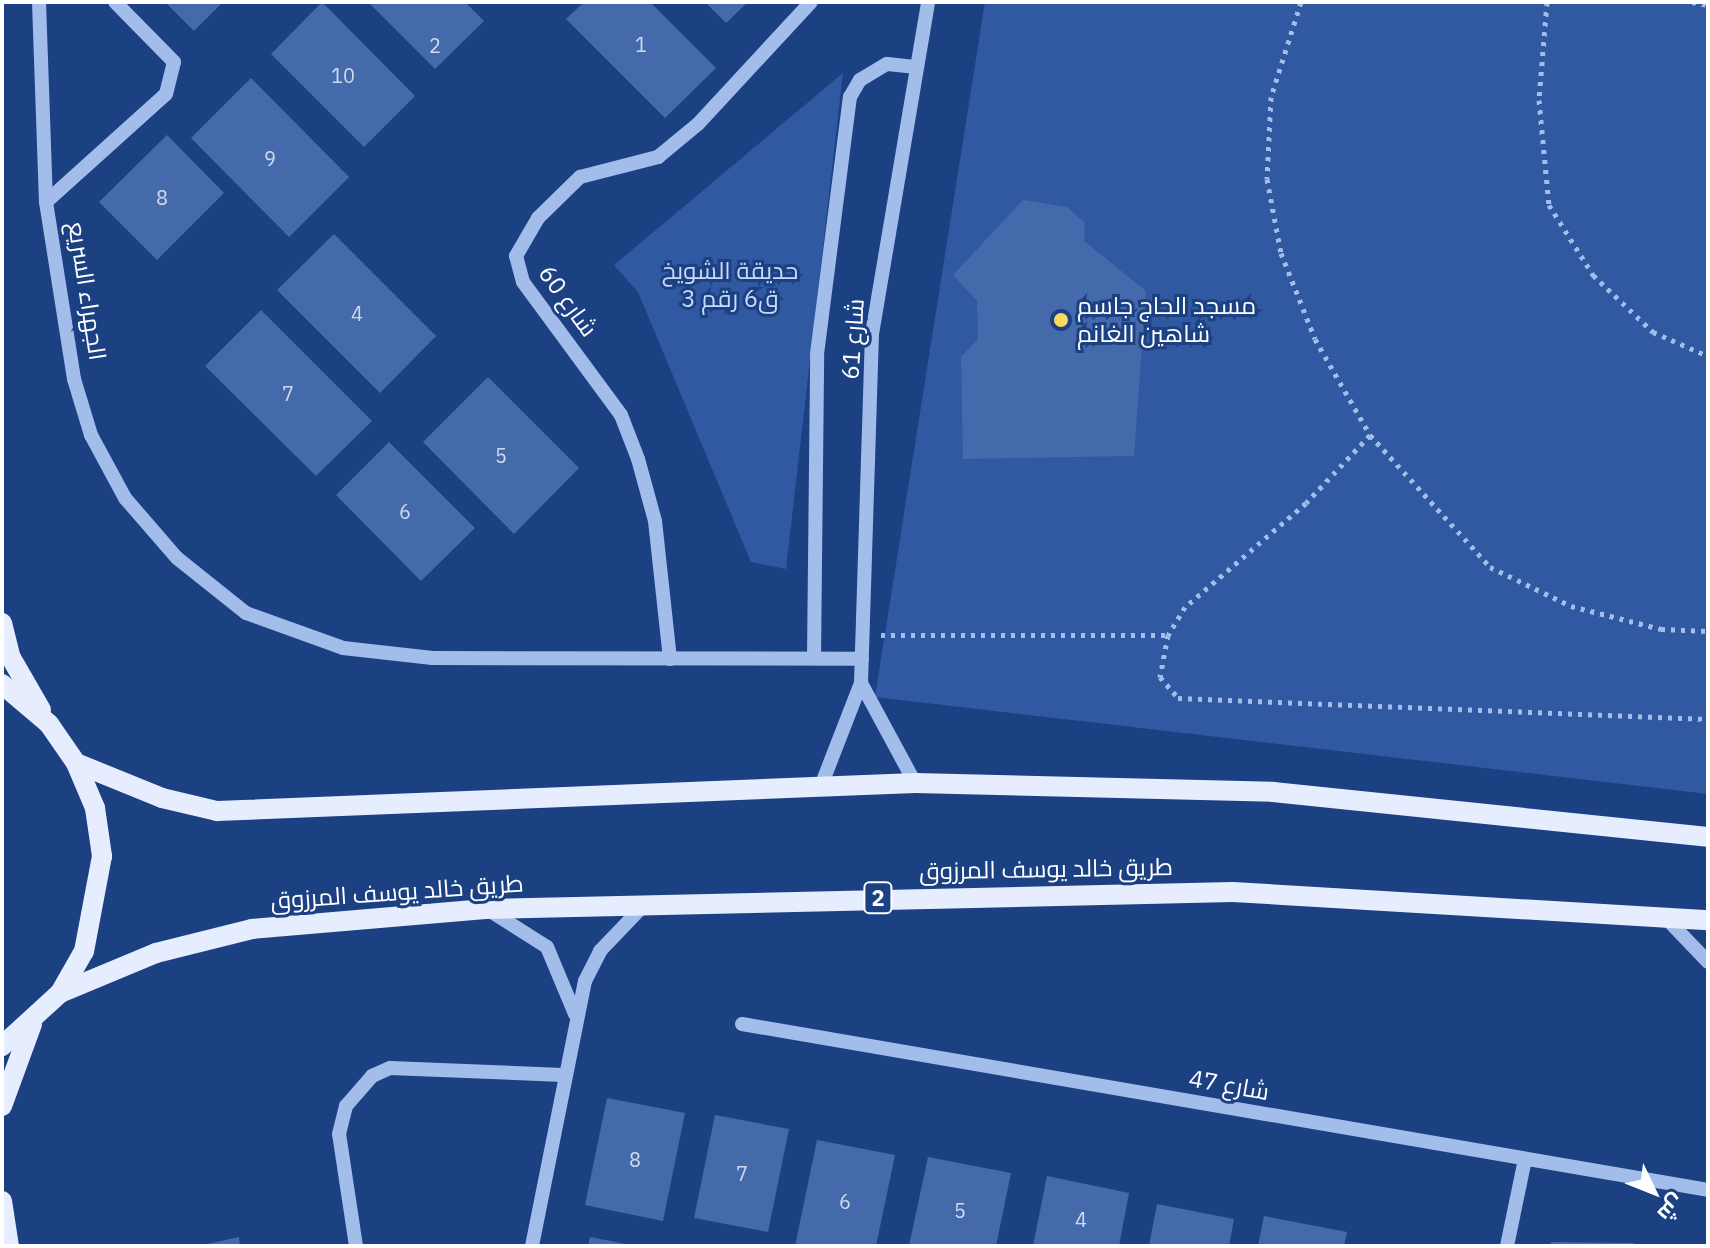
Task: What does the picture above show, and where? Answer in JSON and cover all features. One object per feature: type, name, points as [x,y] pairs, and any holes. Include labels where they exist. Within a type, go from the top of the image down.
[{"type":"main road","points":[[2,623],[10,656],[49,724],[76,763],[95,808],[102,856],[88,939],[60,993],[32,1024],[2,1046]]},
{"type":"main road","points":[[2,684],[49,724]]},
{"type":"main road","points":[[76,763],[162,798],[231,812],[915,783],[1273,792],[1708,837]]},
{"type":"main road","name":"طريق خالد يوسف المرزوق","points":[[60,993],[156,953],[252,929],[485,909],[647,902],[1233,892],[1708,920]]},
{"type":"main road","points":[[2,1106],[32,1024]]},
{"type":"main road","points":[[2,1201],[9,1246]]},
{"type":"street","name":"الجهراء السريع","points":[[39,2],[46,202],[74,379],[91,435],[125,498],[177,558],[246,613],[343,648],[432,658],[670,659]]},
{"type":"street","points":[[46,202],[166,94],[174,62],[115,2]]},
{"type":"street","name":"شارع 60","points":[[670,659],[655,521],[638,459],[621,415],[523,282],[516,256],[538,218],[580,177],[658,157],[698,124],[811,2]]},
{"type":"street","name":"شارع 61","points":[[821,786],[861,683],[872,334],[928,2]]},
{"type":"street","points":[[814,658],[817,354],[850,97],[860,80],[887,64],[917,67]]},
{"type":"street","points":[[670,659],[862,659]]},
{"type":"street","points":[[861,683],[915,783]]},
{"type":"street","points":[[532,1246],[575,1014],[600,951],[647,902]]},
{"type":"street","points":[[485,909],[519,923],[547,947],[566,978],[575,1014]]},
{"type":"street","points":[[1663,915],[1708,962]]},
{"type":"street","name":"شارع 47","points":[[742,1024],[1708,1190]]},
{"type":"street","points":[[356,1246],[339,1134],[346,1106],[372,1076],[390,1068],[563,1075]]},
{"type":"street","points":[[1507,1246],[1525,1159]]},
{"type":"path","points":[[1301,2],[1271,97],[1267,179],[1281,253],[1315,339],[1370,435],[1490,567],[1571,606],[1661,629],[1708,631]]},
{"type":"path","points":[[1547,2],[1539,100],[1549,205],[1593,275],[1653,332],[1708,356]]},
{"type":"path","points":[[1692,2],[1708,5]]},
{"type":"path","points":[[1370,435],[1306,503],[1185,607],[1168,635],[1160,677],[1178,698],[1708,719]]},
{"type":"path","points":[[862,635],[1168,635]]},
{"type":"green space","points":[[985,2],[1708,2],[1708,794],[875,697]]},
{"type":"green space","name":"حديقة الشويخ ق6 رقم 3","points":[[843,73],[786,569],[751,562],[638,292],[614,265]]},
{"type":"building","points":[[165,2],[223,2],[194,31]]},
{"type":"building","points":[[322,2],[415,96],[364,147],[271,54]]},
{"type":"building","points":[[368,2],[465,2],[484,21],[435,69]]},
{"type":"building","points":[[584,2],[650,2],[716,68],[665,118],[566,19]]},
{"type":"building","points":[[705,2],[748,2],[726,23]]},
{"type":"building","points":[[251,78],[349,177],[289,237],[191,138]]},
{"type":"building","points":[[167,135],[224,193],[157,260],[99,202]]},
{"type":"building","name":"مسجد الحاج جاسم شاهين الغانم","points":[[1023,200],[1067,207],[1085,223],[1084,241],[1146,291],[1134,456],[963,459],[961,357],[978,339],[977,301],[953,275]]},
{"type":"building","points":[[334,234],[436,336],[380,393],[277,290]]},
{"type":"building","points":[[261,310],[372,421],[316,476],[205,366]]},
{"type":"building","points":[[488,377],[579,468],[514,534],[423,442]]},
{"type":"building","points":[[389,442],[475,528],[421,581],[336,495]]},
{"type":"building","points":[[607,1098],[685,1113],[663,1221],[585,1205]]},
{"type":"building","points":[[715,1115],[789,1129],[768,1232],[694,1218]]},
{"type":"building","points":[[817,1140],[895,1155],[876,1246],[795,1246]]},
{"type":"building","points":[[928,1157],[1011,1173],[996,1246],[909,1246]]},
{"type":"building","points":[[1047,1176],[1129,1193],[1119,1246],[1033,1246]]},
{"type":"building","points":[[1157,1204],[1234,1219],[1229,1246],[1149,1246]]},
{"type":"building","points":[[1264,1216],[1347,1232],[1344,1246],[1258,1246]]},
{"type":"building","points":[[239,1237],[240,1246],[203,1246],[203,1245]]},
{"type":"building","points":[[590,1237],[631,1245],[588,1246]]},
{"type":"building","points":[[1551,1242],[1634,1243],[1634,1246],[1551,1246]]},
{"type":"place","name":"مسجد الحاج جاسم شاهين الغانم","points":[[1061,320]]}]
